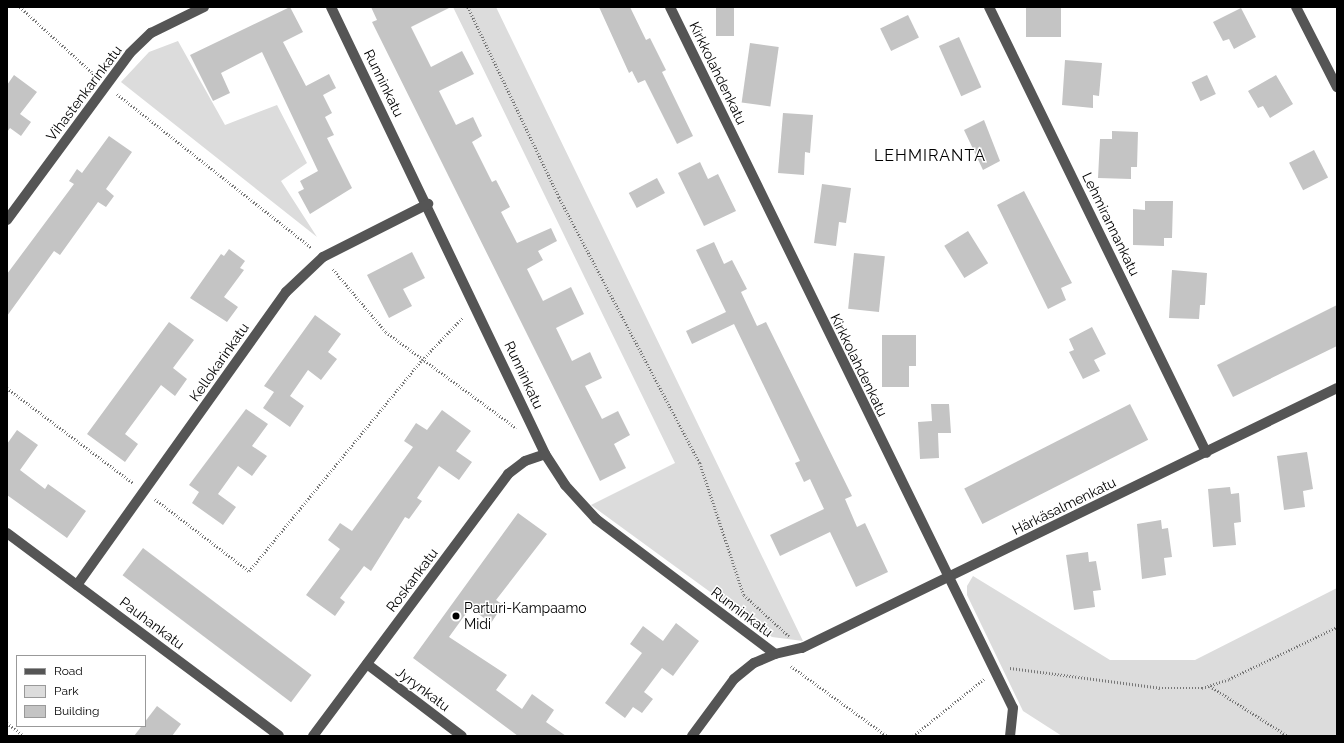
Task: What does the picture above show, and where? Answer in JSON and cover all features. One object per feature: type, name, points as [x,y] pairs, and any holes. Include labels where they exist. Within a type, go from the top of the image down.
[{"type":"street","name":"Vihastenkarinkatu","points":[[7,220],[106,85],[151,33],[204,7]]},
{"type":"street","name":"Runninkatu","points":[[331,7],[476,304],[545,454],[581,505],[775,654],[802,648]]},
{"type":"street","name":"Kirkkolahdenkatu","points":[[670,7],[947,578],[993,672],[1013,708],[1010,736]]},
{"type":"street","name":"Lehmirannankatu","points":[[989,7],[1207,453]]},
{"type":"street","points":[[1296,7],[1337,87]]},
{"type":"street","name":"Kellokarinkatu","points":[[77,585],[286,292],[323,257],[428,204]]},
{"type":"street","name":"Härkäsalmenkatu","points":[[802,648],[1207,453],[1337,388]]},
{"type":"street","name":"Roskankatu","points":[[313,736],[508,474],[525,461],[545,454]]},
{"type":"street","name":"Pauhankatu","points":[[7,533],[279,736]]},
{"type":"street","points":[[692,736],[734,679],[754,663],[775,654]]},
{"type":"street","name":"Jyrynkatu","points":[[367,664],[462,736]]},
{"type":"path","points":[[20,7],[106,85],[323,257],[386,332],[510,426],[537,436]]},
{"type":"path","points":[[468,7],[559,197],[700,463],[744,595],[802,648]]},
{"type":"path","points":[[7,388],[249,571],[422,360],[476,304]]},
{"type":"path","points":[[913,736],[993,672],[1006,667],[1162,688],[1210,686],[1337,627]]},
{"type":"path","points":[[775,654],[887,736]]},
{"type":"path","points":[[1210,686],[1288,736]]},
{"type":"path","points":[[7,723],[24,736]]},
{"type":"green space","points":[[453,7],[496,7],[803,641],[772,637],[591,505],[675,463]]},
{"type":"green space","points":[[178,41],[225,125],[277,105],[307,163],[281,181],[317,237],[121,82],[149,52]]},
{"type":"green space","points":[[973,576],[1110,660],[1195,660],[1337,588],[1337,736],[1062,736],[1023,711],[967,595],[967,586]]},
{"type":"building","points":[[290,7],[303,32],[283,42],[306,86],[329,74],[336,88],[323,95],[332,113],[325,117],[334,135],[327,138],[352,188],[310,214],[298,192],[304,189],[300,181],[318,171],[262,52],[221,73],[230,93],[213,101],[190,55]]},
{"type":"building","points":[[371,7],[451,7],[411,27],[431,67],[462,51],[474,74],[439,91],[456,125],[473,117],[482,136],[472,142],[492,182],[496,180],[510,207],[501,212],[517,243],[551,228],[557,241],[538,251],[543,260],[527,269],[543,301],[571,287],[584,314],[556,328],[572,361],[590,352],[602,378],[585,386],[602,419],[618,411],[630,435],[614,444],[626,468],[600,481],[372,22],[377,20]]},
{"type":"building","points":[[599,7],[630,7],[646,40],[650,38],[666,70],[662,72],[693,136],[677,144],[645,80],[638,83],[632,71],[629,73]]},
{"type":"building","points":[[716,7],[734,7],[734,36],[716,36]]},
{"type":"building","points":[[1026,7],[1061,7],[1061,37],[1026,37]]},
{"type":"building","points":[[1241,8],[1256,37],[1234,49],[1229,39],[1223,41],[1213,22]]},
{"type":"building","points":[[908,15],[919,37],[891,51],[880,29]]},
{"type":"building","points":[[959,37],[981,87],[961,96],[939,46]]},
{"type":"building","points":[[750,43],[779,47],[770,106],[742,102]]},
{"type":"building","points":[[1065,60],[1102,63],[1099,96],[1093,95],[1093,108],[1062,105]]},
{"type":"building","points":[[14,75],[37,92],[20,114],[31,122],[21,136],[10,128],[7,132],[7,85]]},
{"type":"building","points":[[1207,75],[1216,94],[1200,101],[1192,82]]},
{"type":"building","points":[[1276,75],[1293,104],[1270,118],[1263,106],[1258,108],[1248,91]]},
{"type":"building","points":[[783,113],[813,115],[810,153],[805,152],[804,175],[778,173]]},
{"type":"building","points":[[984,120],[1000,161],[983,170],[964,130]]},
{"type":"building","points":[[1112,131],[1138,132],[1137,167],[1131,167],[1131,179],[1098,178],[1100,139],[1112,139]]},
{"type":"building","points":[[109,136],[132,152],[106,189],[114,196],[106,207],[98,202],[60,255],[54,251],[7,316],[7,274],[74,184],[69,181],[77,169],[82,173]]},
{"type":"building","points":[[1314,150],[1328,178],[1303,190],[1289,163]]},
{"type":"building","points":[[700,162],[708,179],[718,174],[736,211],[704,226],[678,173]]},
{"type":"building","points":[[657,178],[665,193],[637,208],[629,193]]},
{"type":"building","points":[[822,184],[851,188],[846,223],[839,222],[836,246],[814,243]]},
{"type":"building","points":[[1024,191],[1072,283],[1061,288],[1066,300],[1048,309],[997,205]]},
{"type":"building","points":[[1145,201],[1173,201],[1172,238],[1164,238],[1164,246],[1133,245],[1133,209],[1145,210]]},
{"type":"building","points":[[968,231],[988,263],[964,278],[944,246]]},
{"type":"building","points":[[714,242],[724,264],[732,260],[747,289],[741,292],[757,326],[766,322],[852,496],[845,499],[857,527],[865,523],[888,572],[856,587],[830,532],[780,556],[770,535],[824,509],[810,479],[804,482],[795,463],[800,461],[734,324],[692,344],[686,331],[726,312],[696,250]]},
{"type":"building","points":[[229,249],[245,261],[240,268],[244,270],[224,297],[238,307],[227,322],[190,298],[221,254],[224,256]]},
{"type":"building","points":[[412,252],[425,278],[403,289],[412,306],[389,318],[367,275]]},
{"type":"building","points":[[854,253],[885,256],[879,312],[848,309]]},
{"type":"building","points":[[1172,270],[1207,273],[1205,305],[1200,305],[1199,319],[1169,318]]},
{"type":"building","points":[[1337,305],[1337,346],[1233,397],[1217,365]]},
{"type":"building","points":[[315,315],[341,334],[328,352],[337,359],[321,380],[308,370],[290,396],[304,406],[290,427],[263,408],[274,392],[264,386]]},
{"type":"building","points":[[169,322],[194,340],[173,368],[187,379],[175,396],[161,385],[125,434],[138,444],[125,462],[87,434]]},
{"type":"building","points":[[1092,327],[1106,354],[1094,360],[1100,371],[1083,379],[1069,352],[1074,350],[1069,339]]},
{"type":"building","points":[[882,335],[916,335],[916,366],[909,366],[909,387],[882,387]]},
{"type":"building","points":[[931,404],[949,404],[951,433],[938,433],[939,458],[920,459],[918,422],[932,421]]},
{"type":"building","points":[[1130,404],[1148,440],[982,524],[964,488]]},
{"type":"building","points":[[246,409],[268,424],[252,446],[267,456],[252,476],[238,466],[218,494],[236,507],[223,525],[192,503],[199,492],[189,485]]},
{"type":"building","points":[[442,410],[471,431],[456,451],[472,462],[459,480],[439,466],[417,498],[422,501],[409,519],[405,517],[371,571],[364,566],[340,598],[345,602],[335,616],[306,595],[340,549],[328,540],[340,523],[352,531],[413,447],[404,441],[416,423],[427,430]]},
{"type":"building","points":[[17,430],[38,445],[20,470],[45,489],[48,484],[86,511],[67,538],[7,495],[7,444]]},
{"type":"building","points":[[1307,452],[1313,489],[1303,491],[1305,507],[1284,510],[1277,456]]},
{"type":"building","points":[[1230,487],[1231,494],[1239,493],[1241,522],[1234,523],[1236,545],[1213,547],[1208,489]]},
{"type":"building","points":[[518,513],[547,534],[496,600],[503,605],[491,623],[470,608],[449,637],[507,675],[496,690],[522,709],[532,694],[554,710],[546,722],[566,736],[518,736],[413,658]]},
{"type":"building","points":[[1161,520],[1162,529],[1168,528],[1172,557],[1164,558],[1166,575],[1142,579],[1137,524]]},
{"type":"building","points":[[143,548],[312,675],[291,702],[123,575]]},
{"type":"building","points":[[1088,552],[1089,562],[1096,561],[1101,590],[1093,591],[1095,607],[1074,610],[1066,555]]},
{"type":"building","points":[[676,623],[699,641],[673,676],[662,668],[644,692],[653,699],[642,713],[633,707],[625,718],[605,703],[642,653],[630,644],[643,626],[663,641]]},
{"type":"building","points":[[157,706],[181,724],[172,736],[134,736],[141,727],[146,727],[146,720]]},
{"type":"place","name":"Parturi-Kampaamo Midi","points":[[456,616]]},
{"type":"district","name":"LEHMIRANTA","points":[[930,156]]}]
